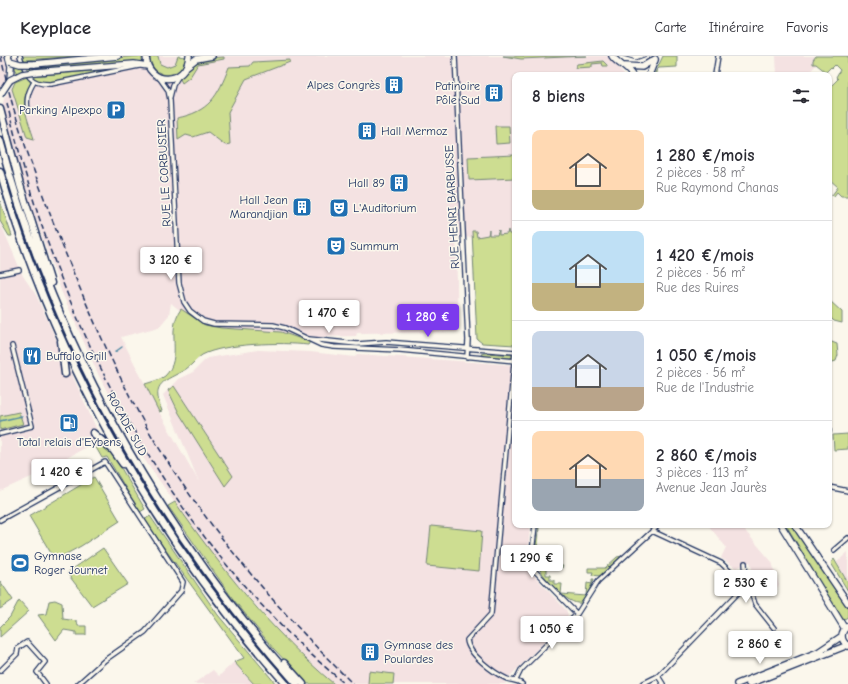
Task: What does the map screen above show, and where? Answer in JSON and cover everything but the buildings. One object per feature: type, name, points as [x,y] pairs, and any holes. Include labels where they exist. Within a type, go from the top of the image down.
[{"type":"highway","points":[[0,109],[20,185],[66,326]]},
{"type":"highway","name":"ROCADE SUD","points":[[0,140],[28,233],[66,326],[96,391],[152,490],[188,546],[241,618],[297,684]]},
{"type":"highway","name":"ROCADE SUD","points":[[0,171],[25,248],[57,328],[99,413],[159,516],[224,609],[286,684]]},
{"type":"highway","points":[[0,186],[25,248]]},
{"type":"highway","points":[[57,328],[63,351],[65,374]]},
{"type":"highway","points":[[93,433],[113,450],[159,516]]},
{"type":"highway","points":[[241,618],[303,684]]},
{"type":"main road","points":[[9,59],[20,64],[34,64],[118,56]]},
{"type":"main road","points":[[146,56],[146,66]]},
{"type":"main road","points":[[187,66],[189,56]]},
{"type":"main road","points":[[10,80],[22,74],[35,72],[134,64],[146,66],[158,76],[170,78],[178,76],[196,59],[212,56]]},
{"type":"main road","points":[[612,56],[625,66],[630,72]]},
{"type":"main road","points":[[625,66],[642,67],[656,57]]},
{"type":"main road","points":[[651,72],[656,57]]},
{"type":"main road","points":[[0,96],[10,80],[11,70],[9,59]]},
{"type":"main road","points":[[737,684],[818,652],[842,636],[846,627],[783,528]]},
{"type":"main road","points":[[797,528],[848,604]]},
{"type":"main road","points":[[842,636],[843,642],[848,646]]},
{"type":"main road","points":[[749,684],[848,646]]},
{"type":"street","points":[[20,56],[26,73],[34,82],[41,85],[146,66]]},
{"type":"street","name":"RUE HENRI BARBUSSE","points":[[455,56],[468,349],[467,357]]},
{"type":"street","points":[[715,72],[718,56]]},
{"type":"street","name":"RUE LE CORBUSIER","points":[[158,76],[168,90],[170,100],[179,283],[184,302],[196,317],[214,324],[273,325],[285,328],[321,345],[334,348],[400,350],[512,361]]},
{"type":"street","name":"RUE LE CORBUSIER","points":[[170,100],[173,85],[178,76]]},
{"type":"street","points":[[28,111],[26,102],[28,91],[34,82]]},
{"type":"street","points":[[0,274],[19,270]]},
{"type":"street","points":[[306,338],[356,344],[386,342],[512,352]]},
{"type":"street","points":[[0,434],[32,426],[12,346]]},
{"type":"street","points":[[512,393],[491,614],[466,640],[467,647],[489,667],[508,679],[516,680],[522,684]]},
{"type":"street","points":[[0,520],[102,462],[107,463],[183,584],[181,591],[145,632],[105,660],[78,684]]},
{"type":"street","points":[[832,488],[848,491]]},
{"type":"street","points":[[535,528],[532,552],[533,569],[577,614]]},
{"type":"street","points":[[516,680],[521,670],[577,614],[598,581],[656,528]]},
{"type":"street","points":[[652,531],[721,563],[741,582],[742,589]]},
{"type":"street","points":[[834,550],[848,538]]},
{"type":"street","points":[[745,563],[746,580],[750,582],[750,589],[755,604],[774,628]]},
{"type":"street","points":[[741,582],[746,580]]},
{"type":"street","points":[[742,589],[750,589]]},
{"type":"street","points":[[642,684],[658,676],[742,589]]},
{"type":"street","points":[[0,671],[17,654],[18,648],[27,642],[45,662],[37,672],[46,684]]},
{"type":"street","points":[[658,676],[663,684]]},
{"type":"shaded area","points":[[0,56],[3,56],[8,68],[5,84],[0,92]]},
{"type":"shaded area","points":[[15,56],[609,56],[622,72],[512,72],[512,336],[476,237],[456,238],[458,332],[357,333],[356,336],[318,337],[202,329],[171,303],[169,315],[159,327],[121,337],[159,412],[199,482],[163,395],[178,379],[193,372],[207,358],[258,350],[310,352],[355,357],[357,354],[512,365],[512,528],[530,528],[527,568],[566,610],[568,615],[566,620],[504,682],[506,684],[334,684],[288,642],[211,554],[137,449],[99,376],[62,293],[28,197],[6,126],[2,106],[4,99],[14,83]]},
{"type":"shaded area","points":[[776,56],[824,56],[810,72],[777,72]]},
{"type":"shaded area","points":[[0,222],[23,276],[36,295],[101,439],[38,474],[0,491]]},
{"type":"shaded area","points":[[710,528],[743,528],[772,562],[779,586],[760,596],[750,562],[736,568],[721,558],[726,547]]},
{"type":"shaded area","points":[[848,552],[848,583],[837,562]]},
{"type":"shaded area","points":[[234,662],[253,684],[193,684],[213,670],[219,676]]},
{"type":"green space","points":[[22,56],[81,56],[24,60]]},
{"type":"green space","points":[[142,56],[142,62],[32,70],[16,73],[15,66]]},
{"type":"green space","points":[[150,56],[158,56],[160,64],[167,67],[175,64],[178,56],[186,57],[184,64],[177,72],[166,75],[159,73],[152,66]]},
{"type":"green space","points":[[503,56],[587,56],[521,59]]},
{"type":"green space","points":[[663,56],[677,56],[677,67],[659,68],[655,72]]},
{"type":"green space","points":[[816,56],[848,56],[848,196],[841,196],[837,192],[834,196],[832,195],[838,187],[832,182],[832,85],[838,79],[836,77],[840,70],[835,65],[826,72],[816,64],[813,64],[813,60]]},
{"type":"green space","points":[[224,57],[224,59],[198,64],[190,77],[182,83],[180,79],[196,61],[207,58]]},
{"type":"green space","points":[[290,60],[290,62],[246,79],[228,112],[230,144],[225,145],[208,132],[193,137],[186,135],[178,140],[177,118],[197,112],[205,107],[221,86],[229,67],[250,66],[253,62]]},
{"type":"green space","points":[[603,61],[608,66],[603,66],[602,63],[592,64],[592,67],[575,68],[577,64]]},
{"type":"green space","points":[[117,69],[52,83],[42,83],[30,76]]},
{"type":"green space","points":[[27,77],[31,83],[25,97],[25,111],[34,139],[27,137],[12,89],[15,82]]},
{"type":"green space","points":[[495,126],[509,126],[510,143],[496,144]]},
{"type":"green space","points":[[512,155],[512,178],[469,180],[468,157]]},
{"type":"green space","points":[[0,201],[12,236],[9,236],[0,221]]},
{"type":"green space","points":[[489,230],[489,235],[497,235],[499,230],[499,235],[507,234],[508,230],[509,234],[512,234],[512,345],[482,343],[477,339],[472,231],[476,231],[477,237],[488,235]]},
{"type":"green space","points":[[832,303],[842,312],[842,323],[832,319]]},
{"type":"green space","points":[[181,309],[205,325],[221,328],[281,332],[310,342],[308,345],[254,344],[225,348],[202,355],[186,369],[166,380],[162,384],[159,388],[158,394],[162,411],[159,412],[145,384],[165,376],[170,369],[174,352],[174,326],[176,317]]},
{"type":"green space","points":[[832,342],[837,344],[838,355],[836,361],[832,362]]},
{"type":"green space","points":[[481,354],[512,355],[512,358],[482,356]]},
{"type":"green space","points":[[174,386],[233,476],[225,486],[179,413],[168,390]]},
{"type":"green space","points":[[19,412],[23,424],[0,430],[0,416]]},
{"type":"green space","points":[[848,434],[848,449],[834,450],[833,435]]},
{"type":"green space","points":[[99,441],[114,456],[145,509],[140,512],[107,457],[102,458],[94,444]]},
{"type":"green space","points":[[94,477],[120,521],[81,546],[55,560],[29,516]]},
{"type":"green space","points":[[175,502],[192,527],[248,598],[289,643],[334,684],[307,684],[273,648],[233,599],[168,506]]},
{"type":"green space","points":[[150,516],[218,615],[276,684],[254,684],[234,662],[244,658],[144,520]]},
{"type":"green space","points":[[431,526],[482,531],[479,571],[427,566]]},
{"type":"green space","points":[[539,528],[538,558],[545,565],[563,566],[562,568],[546,567],[546,575],[550,575],[550,580],[554,580],[554,584],[562,584],[561,594],[543,575],[539,568],[536,559]]},
{"type":"green space","points":[[788,528],[794,528],[848,608],[848,617],[842,620],[803,557],[804,555]]},
{"type":"green space","points":[[103,548],[128,584],[92,606],[67,573]]},
{"type":"green space","points":[[622,556],[600,576],[592,575],[593,572],[588,572],[588,568],[605,568],[617,557]]},
{"type":"green space","points":[[834,559],[848,583],[848,591],[831,563]]},
{"type":"green space","points":[[0,581],[13,600],[0,609]]},
{"type":"green space","points":[[587,583],[592,584],[587,595],[581,603],[576,603],[569,600],[561,594],[586,596]]},
{"type":"green space","points":[[19,600],[29,611],[0,637],[0,627],[10,617]]},
{"type":"green space","points":[[55,600],[62,603],[63,619],[77,621],[78,626],[86,626],[86,635],[76,635],[76,632],[64,630],[56,640],[38,615],[46,614],[49,601]]},
{"type":"green space","points":[[369,671],[394,674],[393,684],[368,684]]},
{"type":"waterway","points":[[115,352],[122,347]]},
{"type":"waterway","points":[[0,421],[22,416]]},
{"type":"tram line","points":[[623,56],[636,60],[647,56]]},
{"type":"railway","points":[[1,56],[17,121],[55,227],[96,326],[143,421],[188,492],[239,560],[294,623],[353,684]]},
{"type":"railway","points":[[7,103],[25,173],[48,242],[74,310],[105,376],[140,440],[179,501],[222,560],[270,614],[306,650],[345,684]]},
{"type":"place","name":"Alpes Congrès","points":[[394,85]]},
{"type":"place","name":"Patinoire Pôle Sud","points":[[494,93]]},
{"type":"place","name":"Parking Alpexpo","points":[[116,110]]},
{"type":"place","name":"Hall Mermoz","points":[[367,131]]},
{"type":"place","name":"Hall 89","points":[[399,183]]},
{"type":"place","name":"Hall Jean Marandjian","points":[[302,207]]},
{"type":"place","name":"L'Auditorium","points":[[339,208]]},
{"type":"place","name":"Summum","points":[[336,246]]},
{"type":"place","name":"Buffalo Grill","points":[[32,356]]},
{"type":"place","name":"Total relais d'Eybens","points":[[69,423]]},
{"type":"place","name":"Gymnase Roger Journet","points":[[20,563]]},
{"type":"place","name":"Gymnase des Poulardes","points":[[370,652]]}]
